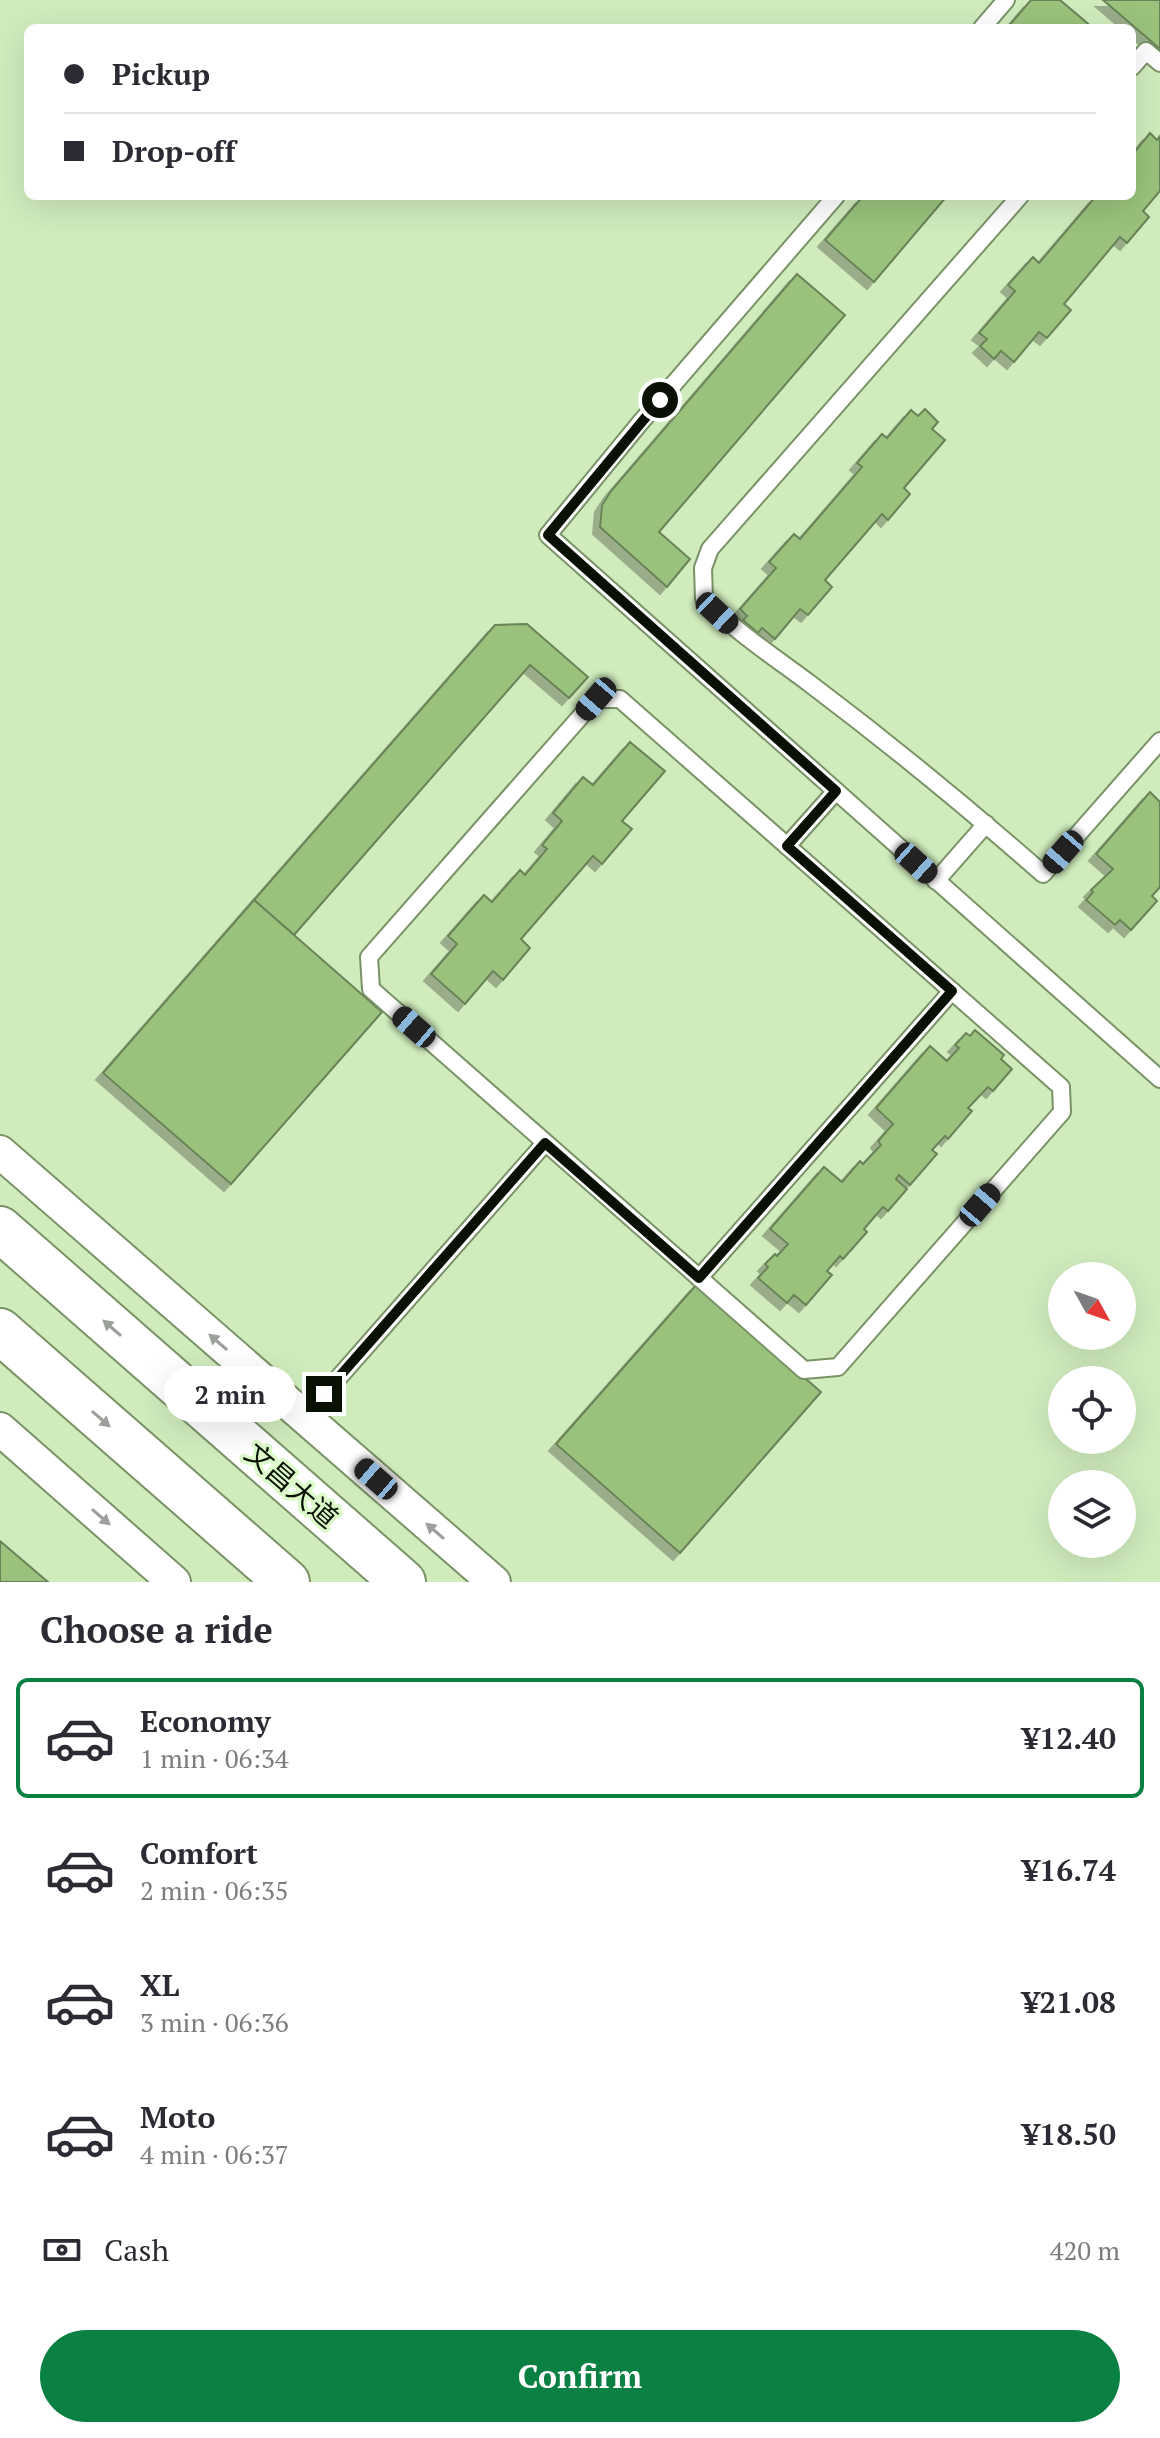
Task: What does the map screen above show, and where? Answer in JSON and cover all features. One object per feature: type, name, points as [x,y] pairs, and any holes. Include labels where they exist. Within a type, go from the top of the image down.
[{"type":"main road","name":"文昌大道","points":[[0,1229],[403,1582]]},
{"type":"main road","points":[[0,1331],[287,1582]]},
{"type":"street","points":[[0,1152],[494,1582]]},
{"type":"street","points":[[0,1429],[174,1582]]},
{"type":"lane","points":[[985,24],[1006,0]]},
{"type":"lane","points":[[1136,62],[1146,51],[1160,63]]},
{"type":"lane","points":[[833,200],[548,535],[1160,1079]]},
{"type":"lane","points":[[1016,200],[710,549],[703,568],[704,599],[743,637],[809,683],[986,824],[1043,874],[1160,741]]},
{"type":"lane","points":[[596,699],[620,699],[787,846],[1061,1087],[1062,1112],[838,1367],[804,1370],[371,989],[369,957],[596,699]]},
{"type":"lane","points":[[787,846],[836,791]]},
{"type":"lane","points":[[936,881],[986,824]]},
{"type":"lane","points":[[699,1278],[952,991]]},
{"type":"lane","points":[[304,1417],[545,1143]]},
{"type":"building","points":[[1031,0],[1060,0],[1088,24],[1010,24]]},
{"type":"building","points":[[1103,0],[1160,0],[1160,49],[1136,28],[1136,24],[1131,24]]},
{"type":"building","points":[[1150,133],[1157,140],[1160,136],[1160,191],[1143,211],[1149,217],[1127,243],[1120,237],[1064,304],[1071,310],[1047,338],[1039,332],[1014,362],[1001,351],[994,359],[980,346],[987,339],[979,333],[1015,291],[1008,285],[1033,257],[1039,263],[1093,200],[1136,200],[1136,150]]},
{"type":"building","points":[[860,200],[944,200],[874,282],[825,240]]},
{"type":"building","points":[[797,274],[845,315],[659,532],[690,559],[667,587],[600,527],[602,505]]},
{"type":"building","points":[[925,409],[938,422],[932,429],[945,440],[904,488],[910,494],[888,520],[882,514],[825,580],[832,587],[808,615],[800,609],[775,639],[762,628],[758,633],[743,620],[747,616],[740,609],[776,568],[769,562],[794,534],[800,539],[862,467],[857,463],[882,434],[887,438],[911,410],[918,416]]},
{"type":"building","points":[[527,624],[588,677],[569,698],[530,665],[294,935],[254,900],[495,625]]},
{"type":"building","points":[[630,742],[665,771],[622,821],[632,829],[602,864],[593,856],[521,939],[530,948],[503,980],[493,971],[465,1004],[431,974],[457,944],[448,936],[484,895],[492,902],[520,870],[525,875],[547,849],[542,845],[562,821],[553,813],[583,777],[593,785]]},
{"type":"building","points":[[1150,792],[1160,802],[1160,887],[1152,896],[1157,901],[1131,930],[1120,920],[1115,925],[1086,900],[1093,892],[1091,890],[1113,869],[1096,854]]},
{"type":"building","points":[[254,900],[382,1012],[231,1184],[103,1073]]},
{"type":"building","points":[[975,1030],[1004,1055],[1001,1059],[1012,1069],[993,1091],[988,1087],[968,1108],[972,1111],[948,1139],[945,1136],[932,1150],[937,1154],[910,1185],[899,1175],[896,1179],[907,1189],[888,1211],[883,1207],[864,1229],[867,1232],[843,1259],[840,1256],[827,1271],[832,1275],[806,1305],[794,1295],[787,1303],[758,1278],[768,1267],[765,1264],[788,1244],[770,1229],[824,1167],[842,1182],[860,1161],[863,1164],[881,1145],[878,1141],[893,1124],[876,1108],[930,1046],[947,1061],[959,1048],[955,1045],[966,1033],[970,1036]]},
{"type":"building","points":[[697,1284],[821,1392],[680,1553],[556,1444]]},
{"type":"building","points":[[0,1541],[48,1582],[0,1582]]},
{"type":"route","points":[[324,1394],[545,1143],[699,1278],[952,991],[787,846],[836,791],[548,535],[660,400]]}]
